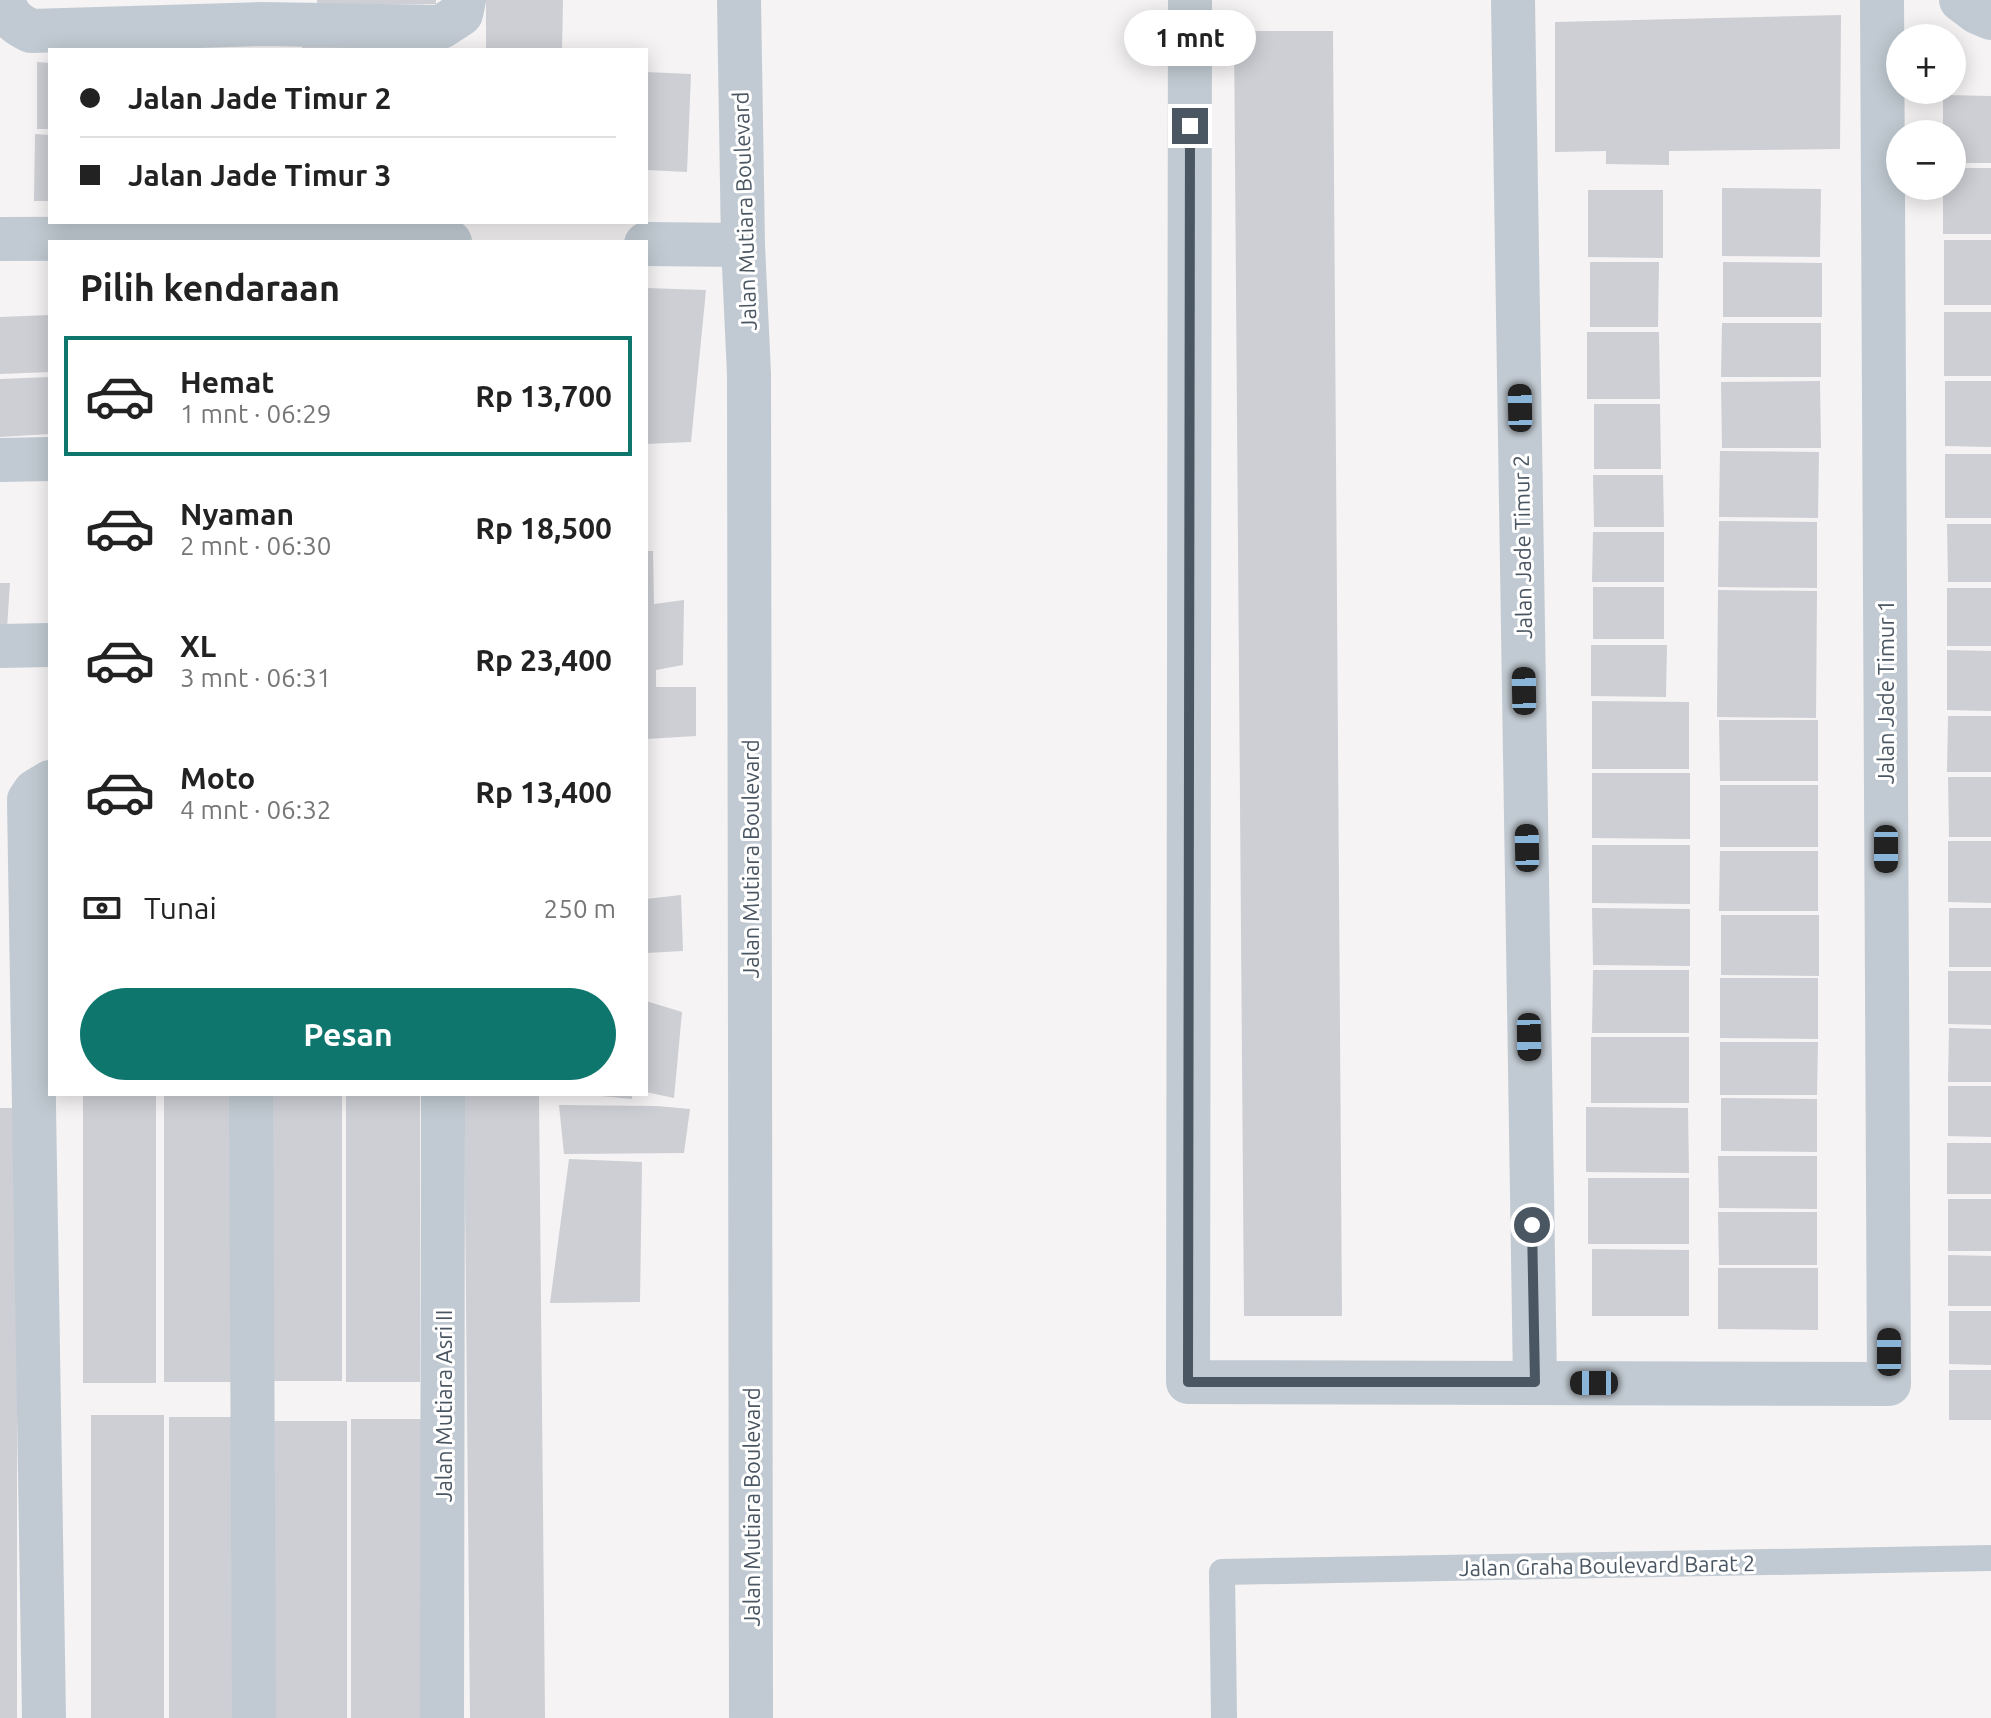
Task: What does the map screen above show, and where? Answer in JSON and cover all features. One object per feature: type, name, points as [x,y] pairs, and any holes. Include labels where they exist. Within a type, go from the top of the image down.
[{"type":"street","points":[[4,0],[9,16],[18,26],[31,31],[261,37],[452,14]]},
{"type":"street","name":"Jalan Mutiara Boulevard","points":[[739,0],[743,245],[749,374],[751,1718]]},
{"type":"street","points":[[1190,0],[1188,1382],[1535,1382]]},
{"type":"street","name":"Jalan Jade Timur 2","points":[[1513,0],[1535,1382]]},
{"type":"street","name":"Jalan Jade Timur 1","points":[[1535,1382],[1889,1384],[1882,0]]},
{"type":"street","points":[[1961,0],[1991,18]]},
{"type":"street","points":[[0,239],[265,234],[404,240]]},
{"type":"street","points":[[648,244],[743,245]]},
{"type":"street","points":[[0,460],[48,459]]},
{"type":"street","points":[[0,646],[48,645]]},
{"type":"street","points":[[44,1718],[29,800],[35,791],[48,783]]},
{"type":"street","points":[[0,869],[30,838]]},
{"type":"street","points":[[251,1096],[254,1718]]},
{"type":"street","name":"Jalan Mutiara Asri II","points":[[442,1718],[443,1096]]},
{"type":"lane","name":"Jalan Graha Boulevard Barat 2","points":[[1224,1718],[1222,1572],[1991,1558]]},
{"type":"building","points":[[317,0],[436,0],[436,4],[317,5]]},
{"type":"building","points":[[486,0],[563,0],[562,48],[486,48]]},
{"type":"building","points":[[1841,15],[1840,149],[1669,151],[1669,165],[1606,164],[1606,151],[1555,152],[1555,22]]},
{"type":"building","points":[[1234,31],[1333,31],[1342,1316],[1244,1316]]},
{"type":"building","points":[[393,42],[393,48],[302,48],[302,43]]},
{"type":"building","points":[[37,62],[48,63],[48,129],[37,129]]},
{"type":"building","points":[[648,72],[691,74],[687,172],[648,170]]},
{"type":"building","points":[[1966,95],[1991,96],[1991,163],[1966,163],[1966,120],[1943,120],[1943,104],[1966,104]]},
{"type":"building","points":[[35,134],[48,135],[48,201],[34,201]]},
{"type":"building","points":[[1966,168],[1991,168],[1991,234],[1943,234],[1943,200],[1966,200]]},
{"type":"building","points":[[1722,188],[1821,189],[1820,257],[1722,256]]},
{"type":"building","points":[[1588,190],[1663,190],[1663,258],[1588,257]]},
{"type":"building","points":[[1944,240],[1991,240],[1991,305],[1944,305]]},
{"type":"building","points":[[1590,262],[1659,262],[1658,327],[1590,327]]},
{"type":"building","points":[[1723,262],[1822,263],[1822,317],[1723,317]]},
{"type":"building","points":[[648,288],[706,290],[691,442],[648,444]]},
{"type":"building","points":[[1944,312],[1991,312],[1991,376],[1944,376]]},
{"type":"building","points":[[48,315],[48,372],[0,374],[0,317]]},
{"type":"building","points":[[1722,323],[1821,323],[1821,377],[1721,377]]},
{"type":"building","points":[[1587,332],[1659,332],[1660,399],[1587,399]]},
{"type":"building","points":[[48,377],[48,434],[0,437],[0,379]]},
{"type":"building","points":[[1820,381],[1821,448],[1722,448],[1721,382]]},
{"type":"building","points":[[1945,381],[1991,381],[1991,447],[1945,446]]},
{"type":"building","points":[[1594,404],[1660,404],[1661,469],[1594,469]]},
{"type":"building","points":[[1720,451],[1819,452],[1818,518],[1719,517]]},
{"type":"building","points":[[1945,454],[1991,454],[1991,518],[1945,518]]},
{"type":"building","points":[[1593,475],[1663,475],[1664,527],[1594,527]]},
{"type":"building","points":[[1719,521],[1817,522],[1817,588],[1718,587]]},
{"type":"building","points":[[1947,524],[1991,524],[1991,582],[1948,582]]},
{"type":"building","points":[[1593,532],[1664,532],[1664,582],[1592,582]]},
{"type":"building","points":[[648,551],[653,551],[654,604],[684,600],[683,665],[656,670],[656,687],[696,687],[696,736],[648,739]]},
{"type":"building","points":[[0,583],[10,583],[7,628],[0,628]]},
{"type":"building","points":[[1593,587],[1664,587],[1664,639],[1593,639]]},
{"type":"building","points":[[1947,588],[1991,588],[1991,646],[1947,646]]},
{"type":"building","points":[[1718,590],[1817,591],[1816,718],[1717,717]]},
{"type":"building","points":[[1591,645],[1667,645],[1666,697],[1591,696]]},
{"type":"building","points":[[1947,650],[1991,651],[1991,711],[1947,710]]},
{"type":"building","points":[[1592,701],[1689,702],[1689,769],[1592,769]]},
{"type":"building","points":[[1948,716],[1991,716],[1991,772],[1947,772]]},
{"type":"building","points":[[1719,720],[1818,720],[1818,781],[1720,781]]},
{"type":"building","points":[[1592,773],[1690,773],[1690,839],[1592,838]]},
{"type":"building","points":[[1948,777],[1991,777],[1991,837],[1949,837]]},
{"type":"building","points":[[1720,785],[1818,785],[1818,847],[1720,847]]},
{"type":"building","points":[[1948,841],[1991,841],[1991,903],[1948,902]]},
{"type":"building","points":[[1592,845],[1690,845],[1690,904],[1592,903]]},
{"type":"building","points":[[1720,851],[1818,851],[1818,911],[1719,911]]},
{"type":"building","points":[[681,895],[683,951],[648,953],[648,899]]},
{"type":"building","points":[[1592,908],[1690,909],[1690,966],[1593,965]]},
{"type":"building","points":[[1949,908],[1991,908],[1991,967],[1949,967]]},
{"type":"building","points":[[1721,915],[1819,915],[1819,976],[1721,975]]},
{"type":"building","points":[[1593,970],[1689,970],[1689,1033],[1592,1033]]},
{"type":"building","points":[[1948,971],[1991,971],[1991,1025],[1948,1024]]},
{"type":"building","points":[[1720,978],[1818,978],[1818,1039],[1720,1038]]},
{"type":"building","points":[[648,1002],[682,1012],[674,1098],[648,1092]]},
{"type":"building","points":[[1949,1028],[1991,1029],[1991,1082],[1948,1082]]},
{"type":"building","points":[[1591,1037],[1689,1037],[1689,1103],[1591,1103]]},
{"type":"building","points":[[1720,1042],[1818,1042],[1817,1095],[1720,1095]]},
{"type":"building","points":[[1948,1086],[1991,1086],[1991,1137],[1948,1136]]},
{"type":"building","points":[[83,1096],[156,1096],[156,1383],[83,1383]]},
{"type":"building","points":[[164,1096],[238,1096],[238,1382],[164,1382]]},
{"type":"building","points":[[268,1096],[342,1096],[342,1381],[269,1381]]},
{"type":"building","points":[[346,1096],[420,1096],[420,1382],[346,1382]]},
{"type":"building","points":[[464,1096],[539,1096],[545,1718],[470,1718]]},
{"type":"building","points":[[601,1096],[632,1096],[632,1099]]},
{"type":"building","points":[[1721,1098],[1817,1099],[1817,1152],[1721,1151]]},
{"type":"building","points":[[559,1105],[690,1109],[684,1153],[564,1154]]},
{"type":"building","points":[[1586,1107],[1688,1108],[1689,1173],[1586,1172]]},
{"type":"building","points":[[0,1108],[17,1108],[17,1718],[0,1718]]},
{"type":"building","points":[[1947,1143],[1991,1143],[1991,1194],[1947,1194]]},
{"type":"building","points":[[1718,1156],[1817,1156],[1817,1209],[1719,1208]]},
{"type":"building","points":[[569,1159],[642,1162],[640,1302],[550,1303]]},
{"type":"building","points":[[1588,1178],[1689,1178],[1689,1244],[1588,1244]]},
{"type":"building","points":[[1948,1199],[1991,1199],[1991,1251],[1948,1251]]},
{"type":"building","points":[[1718,1212],[1817,1212],[1817,1265],[1719,1265]]},
{"type":"building","points":[[1592,1249],[1689,1250],[1689,1316],[1592,1316]]},
{"type":"building","points":[[1948,1255],[1991,1256],[1991,1306],[1948,1306]]},
{"type":"building","points":[[1718,1268],[1818,1268],[1818,1330],[1718,1329]]},
{"type":"building","points":[[1949,1311],[1991,1311],[1991,1365],[1949,1364]]},
{"type":"building","points":[[1949,1370],[1991,1370],[1991,1420],[1949,1420]]},
{"type":"building","points":[[91,1415],[164,1415],[164,1718],[91,1718]]},
{"type":"building","points":[[169,1417],[242,1417],[242,1718],[169,1718]]},
{"type":"building","points":[[351,1419],[425,1419],[424,1718],[351,1718]]},
{"type":"building","points":[[273,1421],[347,1421],[347,1718],[274,1718]]},
{"type":"route","points":[[1190,126],[1188,1382],[1535,1382],[1532,1225]]}]
